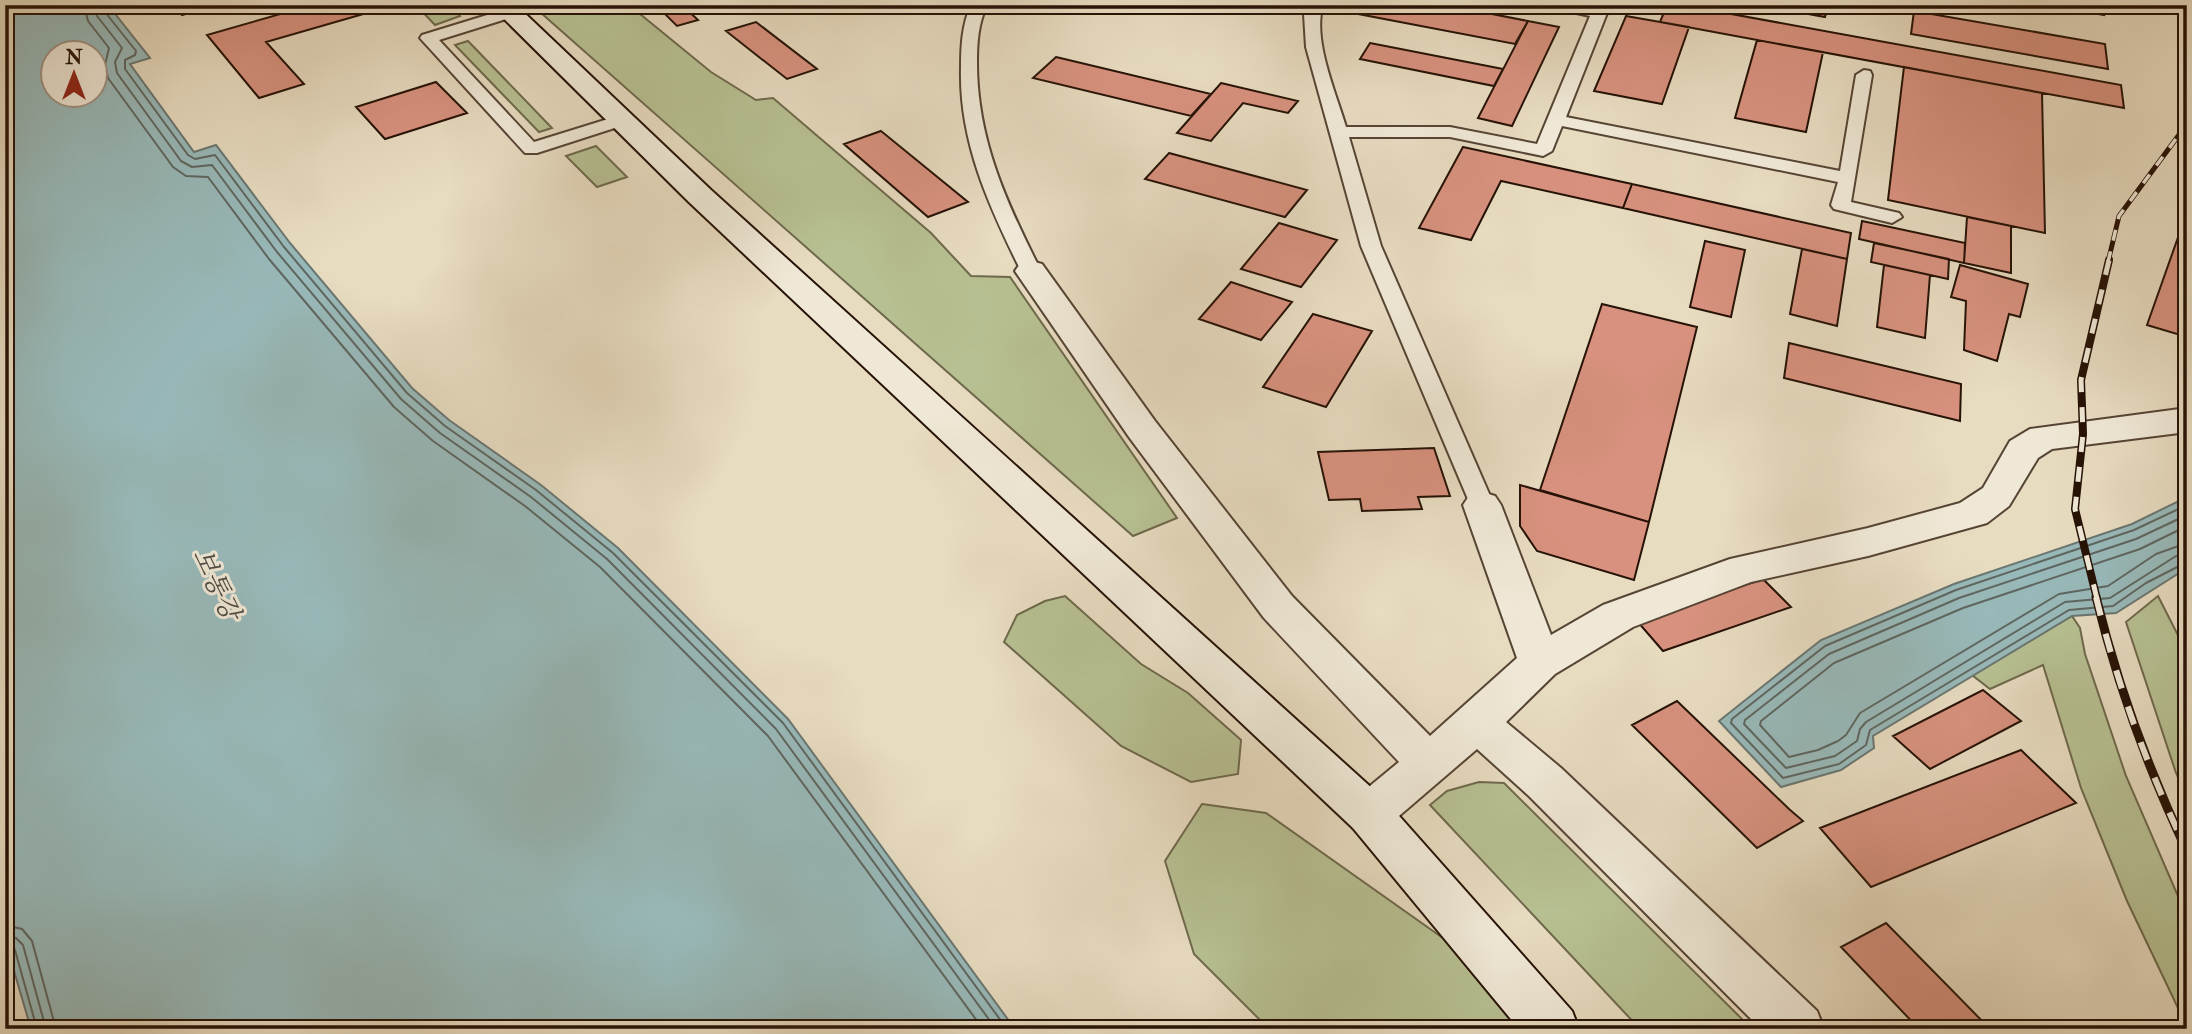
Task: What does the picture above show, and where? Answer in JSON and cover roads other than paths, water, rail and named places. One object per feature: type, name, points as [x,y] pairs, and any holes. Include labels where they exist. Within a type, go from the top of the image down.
[{"type":"street","points":[[506,9],[700,196],[1368,814],[1553,1029]]},
{"type":"street","points":[[1031,271],[1142,429],[1278,607],[1429,764]]},
{"type":"street","points":[[1368,814],[1478,723],[1540,662],[1618,616],[1744,569],[1868,542],[1973,513],[1996,498],[2023,450],[2043,438],[2187,419]]},
{"type":"street","points":[[1482,505],[1540,662]]},
{"type":"street","points":[[1478,723],[1545,782],[1798,1029]]},
{"type":"lane","points":[[979,5],[971,20],[967,92],[974,134],[989,186],[1031,271]]},
{"type":"lane","points":[[1315,5],[1312,14],[1314,47],[1371,246],[1482,505]]},
{"type":"lane","points":[[1338,132],[1450,132],[1543,151],[1599,13],[1560,5]]},
{"type":"lane","points":[[506,9],[428,38],[531,149],[621,120]]},
{"type":"lane","points":[[1864,75],[1848,178],[1841,205],[1892,217]]},
{"type":"lane","points":[[1556,120],[1848,178]]},
{"type":"water","name":"보통강","points":[[5,5],[108,5],[150,58],[130,64],[194,152],[216,145],[290,243],[412,388],[449,420],[541,485],[618,548],[788,719],[1015,1029],[31,1029],[5,940]]},
{"type":"water","points":[[2187,497],[2187,568],[2116,613],[2072,616],[1873,736],[1874,748],[1841,770],[1781,787],[1719,721],[1821,640],[1954,584],[2132,524]]},
{"type":"railway","points":[[2108,262],[2119,216],[2187,124]]},
{"type":"railway","points":[[2097,599],[2075,509],[2083,434],[2081,380],[2109,260]]},
{"type":"railway","points":[[2096,597],[2135,726],[2187,851]]}]
